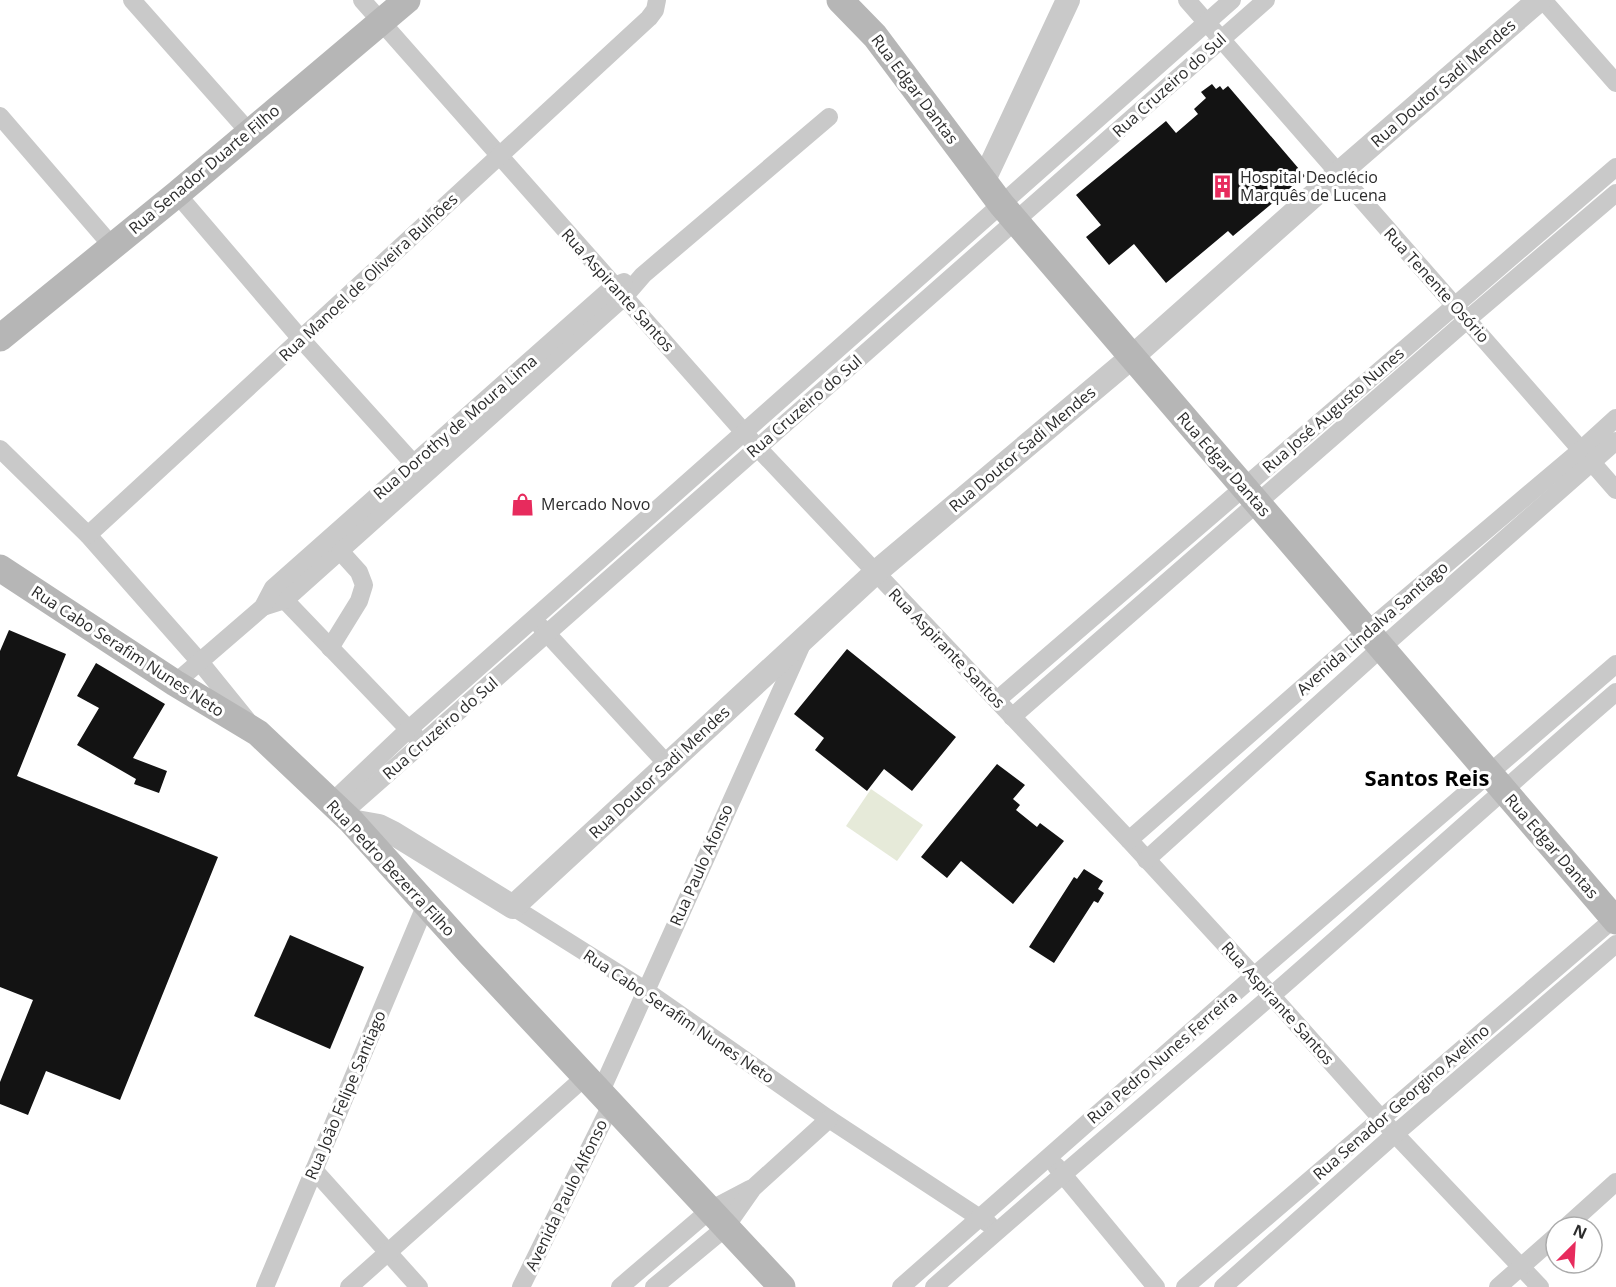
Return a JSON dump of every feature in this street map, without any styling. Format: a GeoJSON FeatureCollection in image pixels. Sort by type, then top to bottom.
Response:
{"type":"FeatureCollection","features":[{"type":"Feature","properties":{"kind":"main road","name":"Rua Senador Duarte Filho"},"geometry":{"type":"LineString","coordinates":[[0,338],[177,194],[407,0]]}},
{"type":"Feature","properties":{"kind":"main road","name":"Rua Edgar Dantas"},"geometry":{"type":"LineString","coordinates":[[840,0],[858,11],[979,176],[1009,213],[1496,781],[1615,926]]}},
{"type":"Feature","properties":{"kind":"main road","name":"Rua Cabo Serafim Nunes Neto"},"geometry":{"type":"LineString","coordinates":[[0,568],[175,683],[258,733]]}},
{"type":"Feature","properties":{"kind":"main road","name":"Rua Pedro Bezerra Filho"},"geometry":{"type":"LineString","coordinates":[[258,733],[342,813],[782,1287]]}},
{"type":"Feature","properties":{"kind":"street"},"geometry":{"type":"LineString","coordinates":[[132,0],[249,132]]}},
{"type":"Feature","properties":{"kind":"street","name":"Rua Aspirante Santos"},"geometry":{"type":"LineString","coordinates":[[362,0],[757,447],[1128,840],[1254,976],[1395,1134],[1540,1287]]}},
{"type":"Feature","properties":{"kind":"street","name":"Rua Manoel de Oliveira Bulhões"},"geometry":{"type":"LineString","coordinates":[[88,535],[649,18],[655,10],[657,0]]}},
{"type":"Feature","properties":{"kind":"street"},"geometry":{"type":"LineString","coordinates":[[979,176],[1052,0]]}},
{"type":"Feature","properties":{"kind":"street"},"geometry":{"type":"LineString","coordinates":[[979,176],[1068,0]]}},
{"type":"Feature","properties":{"kind":"street","name":"Rua Tenente Osório"},"geometry":{"type":"LineString","coordinates":[[1187,0],[1616,489]]}},
{"type":"Feature","properties":{"kind":"street","name":"Rua Cruzeiro do Sul"},"geometry":{"type":"LineString","coordinates":[[342,813],[918,307],[1009,213],[1206,22],[1232,0]]}},
{"type":"Feature","properties":{"kind":"street","name":"Rua Cruzeiro do Sul"},"geometry":{"type":"LineString","coordinates":[[342,813],[408,729],[904,291],[1009,213],[1266,0]]}},
{"type":"Feature","properties":{"kind":"street"},"geometry":{"type":"LineString","coordinates":[[1541,0],[1616,83]]}},
{"type":"Feature","properties":{"kind":"street","name":"Rua Doutor Sadi Mendes"},"geometry":{"type":"LineString","coordinates":[[513,907],[875,573],[1132,357],[1338,174],[1541,0]]}},
{"type":"Feature","properties":{"kind":"street"},"geometry":{"type":"LineString","coordinates":[[0,116],[112,246]]}},
{"type":"Feature","properties":{"kind":"street","name":"Rua Dorothy de Moura Lima"},"geometry":{"type":"LineString","coordinates":[[175,683],[279,594],[619,291],[643,275],[829,117]]}},
{"type":"Feature","properties":{"kind":"street","name":"Rua José Augusto Nunes"},"geometry":{"type":"LineString","coordinates":[[1012,717],[1455,304],[1616,167]]}},
{"type":"Feature","properties":{"kind":"street","name":"Rua José Augusto Nunes"},"geometry":{"type":"LineString","coordinates":[[997,700],[1468,320],[1616,193]]}},
{"type":"Feature","properties":{"kind":"street"},"geometry":{"type":"LineString","coordinates":[[177,194],[301,339],[419,469]]}},
{"type":"Feature","properties":{"kind":"street"},"geometry":{"type":"LineString","coordinates":[[904,291],[918,307]]}},
{"type":"Feature","properties":{"kind":"street"},"geometry":{"type":"LineString","coordinates":[[796,387],[809,402]]}},
{"type":"Feature","properties":{"kind":"street","name":"Avenida Lindalva Santiago"},"geometry":{"type":"LineString","coordinates":[[1128,840],[1374,640],[1587,456],[1616,418]]}},
{"type":"Feature","properties":{"kind":"street","name":"Avenida Lindalva Santiago"},"geometry":{"type":"LineString","coordinates":[[1587,456],[1616,441]]}},
{"type":"Feature","properties":{"kind":"street","name":"Rua Pedro Bezerra Filho"},"geometry":{"type":"LineString","coordinates":[[0,449],[88,535],[200,662],[258,733]]}},
{"type":"Feature","properties":{"kind":"street","name":"Rua Dorothy de Moura Lima"},"geometry":{"type":"LineString","coordinates":[[279,594],[340,551],[419,469]]}},
{"type":"Feature","properties":{"kind":"street"},"geometry":{"type":"LineString","coordinates":[[330,648],[359,601],[364,585],[359,572],[340,551]]}},
{"type":"Feature","properties":{"kind":"street"},"geometry":{"type":"LineString","coordinates":[[279,594],[422,743]]}},
{"type":"Feature","properties":{"kind":"street"},"geometry":{"type":"LineString","coordinates":[[534,618],[667,764]]}},
{"type":"Feature","properties":{"kind":"street","name":"Rua Paulo Afonso"},"geometry":{"type":"LineString","coordinates":[[349,1287],[388,1253],[600,1090],[803,640]]}},
{"type":"Feature","properties":{"kind":"street","name":"Avenida Lindalva Santiago"},"geometry":{"type":"LineString","coordinates":[[1146,860],[1374,640]]}},
{"type":"Feature","properties":{"kind":"street","name":"Rua Pedro Nunes Ferreira"},"geometry":{"type":"LineString","coordinates":[[934,1287],[997,1230],[1271,995],[1616,664]]}},
{"type":"Feature","properties":{"kind":"street","name":"Rua Pedro Nunes Ferreira"},"geometry":{"type":"LineString","coordinates":[[901,1287],[1254,976],[1496,781],[1616,692]]}},
{"type":"Feature","properties":{"kind":"street","name":"Rua Cabo Serafim Nunes Neto"},"geometry":{"type":"LineString","coordinates":[[342,813],[393,833],[645,990],[829,1119],[997,1230]]}},
{"type":"Feature","properties":{"kind":"street","name":"Rua João Felipe Santiago"},"geometry":{"type":"LineString","coordinates":[[265,1287],[426,904]]}},
{"type":"Feature","properties":{"kind":"street","name":"Rua Senador Georgino Avelino"},"geometry":{"type":"LineString","coordinates":[[1185,1287],[1382,1119],[1615,926]]}},
{"type":"Feature","properties":{"kind":"street","name":"Rua Senador Georgino Avelino"},"geometry":{"type":"LineString","coordinates":[[1223,1287],[1395,1134],[1615,926]]}},
{"type":"Feature","properties":{"kind":"street","name":"Avenida Paulo Alfonso"},"geometry":{"type":"LineString","coordinates":[[521,1287],[600,1090]]}},
{"type":"Feature","properties":{"kind":"street"},"geometry":{"type":"LineString","coordinates":[[620,1287],[717,1219],[829,1119]]}},
{"type":"Feature","properties":{"kind":"street"},"geometry":{"type":"LineString","coordinates":[[1048,1157],[1156,1287]]}},
{"type":"Feature","properties":{"kind":"street"},"geometry":{"type":"LineString","coordinates":[[314,1170],[419,1287]]}},
{"type":"Feature","properties":{"kind":"street"},"geometry":{"type":"LineString","coordinates":[[1579,1215],[1616,1182]]}},
{"type":"Feature","properties":{"kind":"street"},"geometry":{"type":"LineString","coordinates":[[654,1287],[717,1219]]}},
{"type":"Feature","properties":{"kind":"street"},"geometry":{"type":"LineString","coordinates":[[1498,1287],[1544,1246]]}},
{"type":"Feature","properties":{"kind":"green space"},"geometry":{"type":"Polygon","coordinates":[[[871,789],[923,825],[897,861],[846,826],[871,789]]]}},
{"type":"Feature","properties":{"kind":"building","name":"Hospital Deoclécio Marquês de Lucena"},"geometry":{"type":"Polygon","coordinates":[[[1212,84],[1216,89],[1220,86],[1223,90],[1228,86],[1305,176],[1233,236],[1228,231],[1166,283],[1134,244],[1109,265],[1086,237],[1101,225],[1076,195],[1166,121],[1176,133],[1198,114],[1194,109],[1206,98],[1201,92],[1212,84]]]}},
{"type":"Feature","properties":{"kind":"building"},"geometry":{"type":"Polygon","coordinates":[[[9,630],[66,654],[17,776],[218,857],[120,1100],[46,1071],[28,1115],[0,1104],[0,1082],[33,1000],[0,987],[0,651],[9,630]]]}},
{"type":"Feature","properties":{"kind":"building"},"geometry":{"type":"Polygon","coordinates":[[[847,649],[956,737],[912,791],[884,769],[867,791],[815,750],[824,738],[794,714],[847,649]]]}},
{"type":"Feature","properties":{"kind":"building"},"geometry":{"type":"Polygon","coordinates":[[[96,663],[165,704],[133,758],[167,771],[159,793],[134,784],[136,779],[77,745],[99,708],[77,696],[96,663]]]}},
{"type":"Feature","properties":{"kind":"building"},"geometry":{"type":"Polygon","coordinates":[[[997,764],[1025,785],[1013,799],[1020,805],[1016,810],[1037,827],[1040,823],[1064,841],[1013,904],[961,861],[947,878],[921,857],[997,764]]]}},
{"type":"Feature","properties":{"kind":"building"},"geometry":{"type":"Polygon","coordinates":[[[1084,869],[1103,881],[1098,889],[1104,893],[1098,903],[1094,901],[1054,963],[1029,947],[1074,877],[1077,879],[1084,869]]]}},
{"type":"Feature","properties":{"kind":"building"},"geometry":{"type":"Polygon","coordinates":[[[290,935],[364,967],[330,1049],[254,1016],[290,935]]]}},
{"type":"Feature","properties":{"kind":"place","name":"Hospital Deoclécio Marquês de Lucena"},"geometry":{"type":"Point","coordinates":[1222,186]}},
{"type":"Feature","properties":{"kind":"place","name":"Mercado Novo"},"geometry":{"type":"Point","coordinates":[523,504]}},
{"type":"Feature","properties":{"kind":"district","name":"Santos Reis"},"geometry":{"type":"Point","coordinates":[1427,777]}}]}
